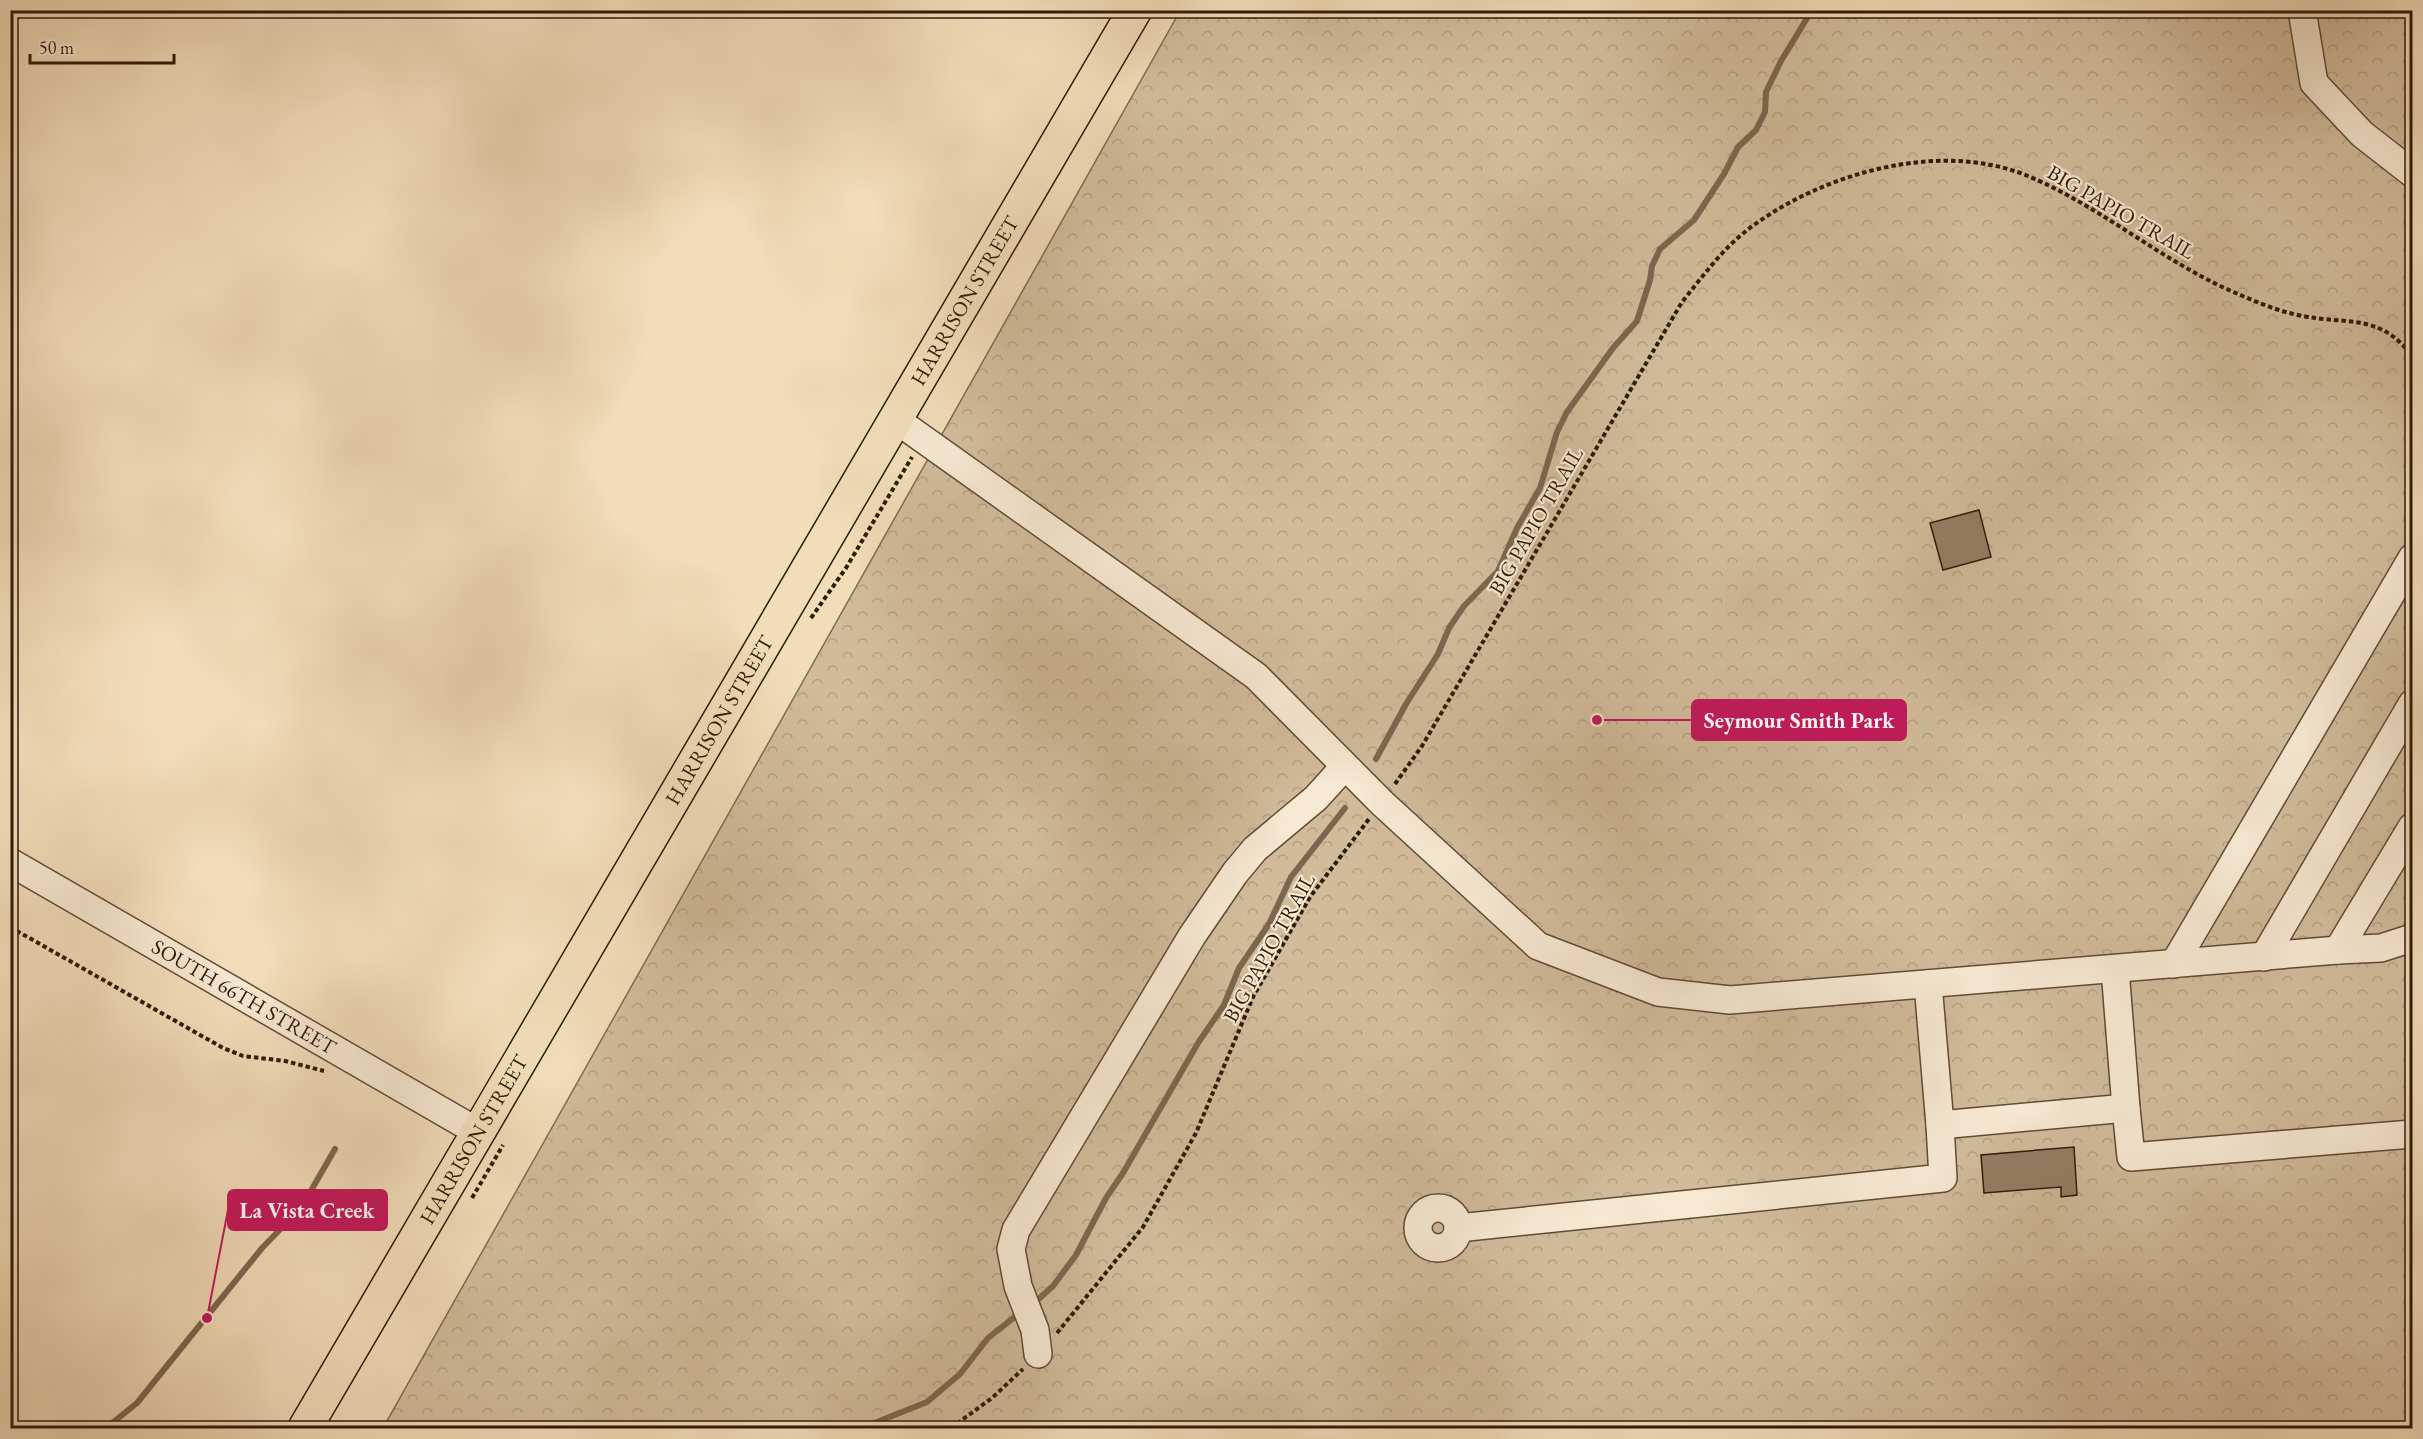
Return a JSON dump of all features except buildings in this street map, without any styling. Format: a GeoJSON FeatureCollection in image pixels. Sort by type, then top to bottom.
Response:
{"type":"FeatureCollection","features":[{"type":"Feature","properties":{"kind":"main road","name":"HARRISON STREET"},"geometry":{"type":"LineString","coordinates":[[305,1428],[1135,10]]}},
{"type":"Feature","properties":{"kind":"street"},"geometry":{"type":"LineString","coordinates":[[2302,10],[2314,83],[2362,134],[2412,173]]}},
{"type":"Feature","properties":{"kind":"street"},"geometry":{"type":"LineString","coordinates":[[896,419],[1256,676],[1382,803],[1538,946],[1658,992],[1730,1000],[2381,948],[2412,938]]}},
{"type":"Feature","properties":{"kind":"street"},"geometry":{"type":"LineString","coordinates":[[2174,964],[2412,558]]}},
{"type":"Feature","properties":{"kind":"street"},"geometry":{"type":"LineString","coordinates":[[2264,957],[2412,704]]}},
{"type":"Feature","properties":{"kind":"street"},"geometry":{"type":"LineString","coordinates":[[1038,1354],[1035,1330],[1028,1313],[1011,1249],[1016,1230],[1192,936],[1235,873],[1255,849],[1316,798],[1345,766]]}},
{"type":"Feature","properties":{"kind":"street"},"geometry":{"type":"LineString","coordinates":[[2338,950],[2412,828]]}},
{"type":"Feature","properties":{"kind":"street","name":"SOUTH 66TH STREET"},"geometry":{"type":"LineString","coordinates":[[10,862],[478,1132]]}},
{"type":"Feature","properties":{"kind":"street"},"geometry":{"type":"LineString","coordinates":[[2115,969],[2131,1157],[2412,1134]]}},
{"type":"Feature","properties":{"kind":"street"},"geometry":{"type":"LineString","coordinates":[[1458,1228],[1943,1178],[1928,984]]}},
{"type":"Feature","properties":{"kind":"street"},"geometry":{"type":"LineString","coordinates":[[1940,1125],[2126,1108]]}},
{"type":"Feature","properties":{"kind":"path","name":"BIG PAPIO TRAIL"},"geometry":{"type":"LineString","coordinates":[[951,1428],[992,1398],[1038,1354],[1077,1311],[1143,1227],[1196,1133],[1253,997],[1310,897],[1382,803],[1422,746],[1682,302],[1712,265],[1746,232],[1786,205],[1822,187],[1863,173],[1906,164],[1946,161],[1988,165],[2027,176],[2061,192],[2174,262],[2221,286],[2265,305],[2303,316],[2373,324],[2402,343],[2412,356]]}},
{"type":"Feature","properties":{"kind":"path"},"geometry":{"type":"LineString","coordinates":[[10,927],[223,1048],[243,1056],[285,1061],[330,1072]]}},
{"type":"Feature","properties":{"kind":"green space"},"geometry":{"type":"Polygon","coordinates":[[[1180,11],[2412,11],[2412,1428],[383,1428],[1180,11]]]}},
{"type":"Feature","properties":{"kind":"waterway"},"geometry":{"type":"LineString","coordinates":[[1376,759],[1406,704],[1438,654],[1449,628],[1464,606],[1498,571],[1517,528],[1540,488],[1557,432],[1567,412],[1613,348],[1637,321],[1652,266],[1660,249],[1694,220],[1724,174],[1738,147],[1756,130],[1765,112],[1766,92],[1781,61],[1812,10]]}},
{"type":"Feature","properties":{"kind":"waterway"},"geometry":{"type":"LineString","coordinates":[[1032,1305],[1053,1286],[1076,1255],[1106,1198],[1123,1173],[1198,1043],[1224,1005],[1239,968],[1269,924],[1291,877],[1345,808]]}},
{"type":"Feature","properties":{"kind":"waterway"},"geometry":{"type":"LineString","coordinates":[[106,1428],[137,1403],[262,1248],[301,1208],[335,1149]]}},
{"type":"Feature","properties":{"kind":"waterway"},"geometry":{"type":"LineString","coordinates":[[862,1428],[927,1402],[960,1374],[988,1338],[1021,1312]]}},
{"type":"Feature","properties":{"kind":"place","name":"Seymour Smith Park"},"geometry":{"type":"Point","coordinates":[1597,720]}},
{"type":"Feature","properties":{"kind":"place","name":"La Vista Creek"},"geometry":{"type":"Point","coordinates":[207,1318]}}]}
